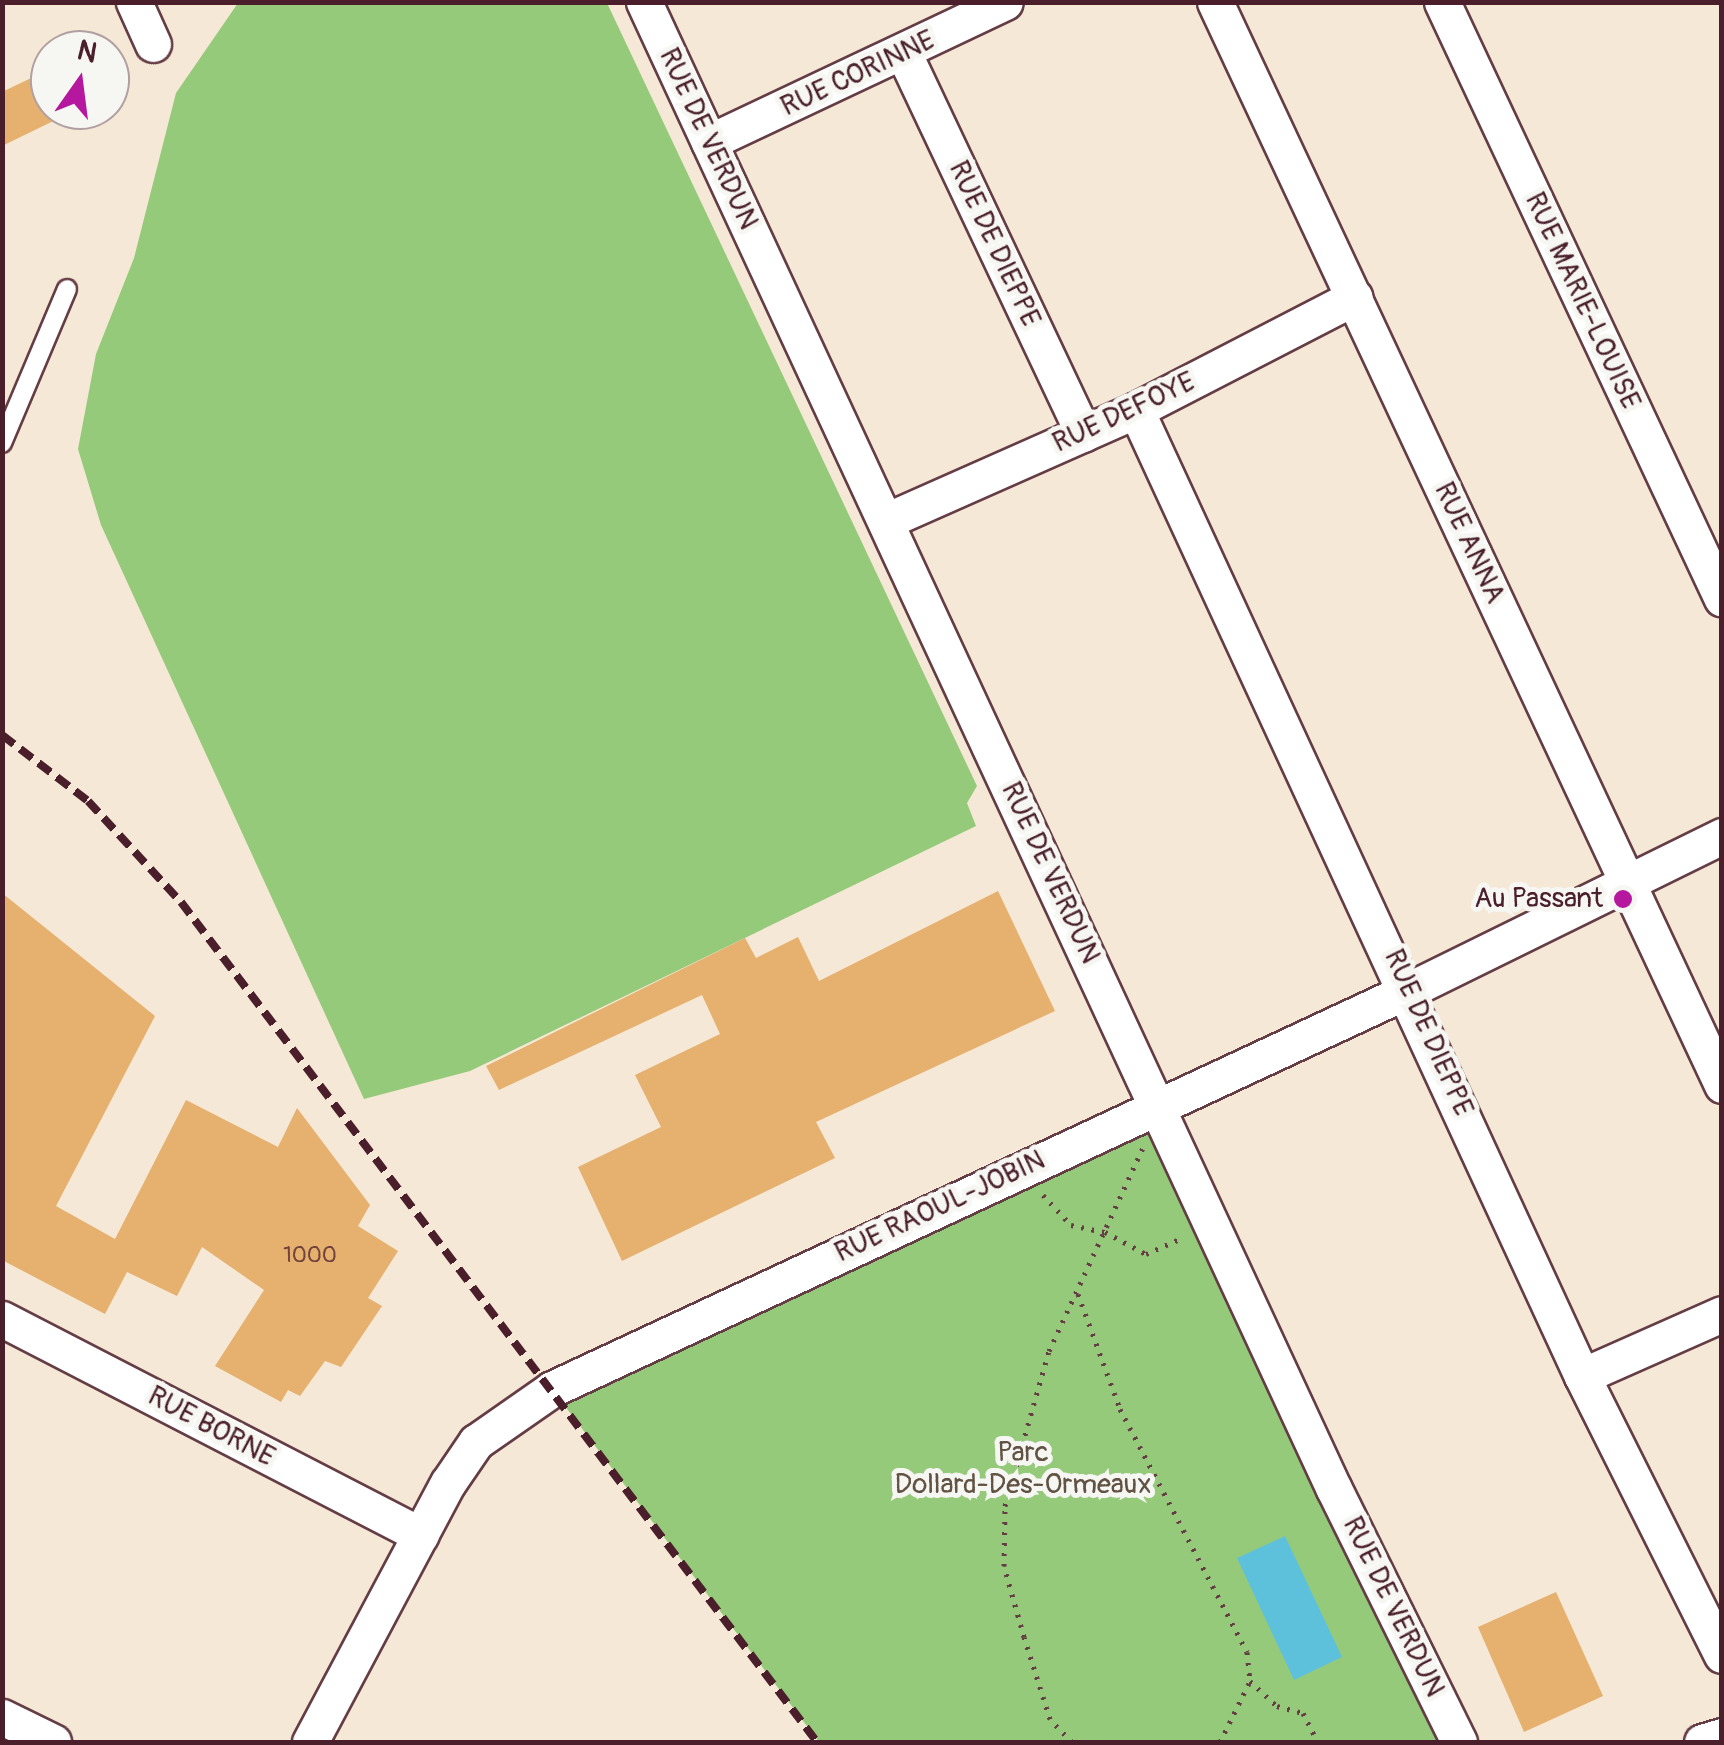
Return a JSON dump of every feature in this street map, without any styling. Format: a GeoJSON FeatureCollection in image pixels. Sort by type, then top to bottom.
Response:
{"type":"FeatureCollection","features":[{"type":"Feature","properties":{"kind":"street"},"geometry":{"type":"LineString","coordinates":[[134,2],[153,44]]}},
{"type":"Feature","properties":{"kind":"street","name":"RUE DE VERDUN"},"geometry":{"type":"LineString","coordinates":[[644,2],[1210,1212],[1334,1490],[1459,1742]]}},
{"type":"Feature","properties":{"kind":"street","name":"RUE CORINNE"},"geometry":{"type":"LineString","coordinates":[[709,142],[904,54],[1005,2]]}},
{"type":"Feature","properties":{"kind":"street","name":"RUE ANNA"},"geometry":{"type":"LineString","coordinates":[[1215,2],[1722,1085]]}},
{"type":"Feature","properties":{"kind":"street","name":"RUE MARIE-LOUISE"},"geometry":{"type":"LineString","coordinates":[[1442,2],[1722,599]]}},
{"type":"Feature","properties":{"kind":"street","name":"RUE DE DIEPPE"},"geometry":{"type":"LineString","coordinates":[[904,54],[1084,434]]}},
{"type":"Feature","properties":{"kind":"street","name":"RUE DEFOYE"},"geometry":{"type":"LineString","coordinates":[[888,520],[1136,410],[1355,298]]}},
{"type":"Feature","properties":{"kind":"street","name":"RUE DE DIEPPE"},"geometry":{"type":"LineString","coordinates":[[1136,410],[1409,990],[1582,1376],[1722,1655]]}},
{"type":"Feature","properties":{"kind":"street","name":"RUE RAOUL-JOBIN"},"geometry":{"type":"LineString","coordinates":[[310,1742],[420,1535],[476,1442],[552,1389],[1409,990],[1722,836]]}},
{"type":"Feature","properties":{"kind":"street"},"geometry":{"type":"LineString","coordinates":[[1582,1376],[1722,1314]]}},
{"type":"Feature","properties":{"kind":"street","name":"RUE BORNE"},"geometry":{"type":"LineString","coordinates":[[2,1318],[420,1535]]}},
{"type":"Feature","properties":{"kind":"street"},"geometry":{"type":"LineString","coordinates":[[2,1717],[53,1742]]}},
{"type":"Feature","properties":{"kind":"street"},"geometry":{"type":"LineString","coordinates":[[1702,1742],[1722,1736]]}},
{"type":"Feature","properties":{"kind":"lane"},"geometry":{"type":"LineString","coordinates":[[2,444],[67,289]]}},
{"type":"Feature","properties":{"kind":"path"},"geometry":{"type":"LineString","coordinates":[[1072,1742],[1050,1719],[1024,1637],[1004,1566],[1005,1521],[1025,1427],[1077,1291],[1158,1104]]}},
{"type":"Feature","properties":{"kind":"path"},"geometry":{"type":"LineString","coordinates":[[1028,1166],[1041,1192],[1071,1225],[1104,1232],[1146,1254],[1171,1249],[1210,1212]]}},
{"type":"Feature","properties":{"kind":"path"},"geometry":{"type":"LineString","coordinates":[[1077,1291],[1120,1409],[1247,1652],[1250,1681],[1220,1742]]}},
{"type":"Feature","properties":{"kind":"path"},"geometry":{"type":"LineString","coordinates":[[1250,1681],[1276,1706],[1303,1713],[1318,1742]]}},
{"type":"Feature","properties":{"kind":"green space"},"geometry":{"type":"Polygon","coordinates":[[[238,3],[607,3],[977,786],[967,803],[976,826],[470,1071],[364,1099],[101,525],[78,449],[96,354],[134,258],[176,93],[238,3]]]}},
{"type":"Feature","properties":{"kind":"green space","name":"Parc Dollard-Des-Ormeaux"},"geometry":{"type":"Polygon","coordinates":[[[1158,1104],[1459,1742],[819,1742],[552,1389],[1158,1104]]]}},
{"type":"Feature","properties":{"kind":"water"},"geometry":{"type":"Polygon","coordinates":[[[1285,1536],[1342,1657],[1294,1680],[1237,1558],[1285,1536]]]}},
{"type":"Feature","properties":{"kind":"building"},"geometry":{"type":"Polygon","coordinates":[[[30,79],[30,130],[35,130],[2,146],[2,92],[30,79]]]}},
{"type":"Feature","properties":{"kind":"building"},"geometry":{"type":"Polygon","coordinates":[[[998,891],[1055,1011],[816,1122],[835,1158],[622,1261],[578,1167],[661,1127],[635,1075],[720,1034],[702,995],[499,1090],[486,1066],[745,938],[756,958],[798,937],[819,981],[998,891]]]}},
{"type":"Feature","properties":{"kind":"building"},"geometry":{"type":"Polygon","coordinates":[[[2,893],[155,1016],[56,1206],[115,1239],[186,1100],[278,1147],[297,1108],[370,1205],[358,1226],[398,1251],[368,1298],[382,1306],[341,1367],[325,1361],[300,1396],[288,1390],[281,1402],[215,1366],[264,1290],[202,1247],[177,1296],[127,1272],[105,1314],[2,1260],[2,893]]]}},
{"type":"Feature","properties":{"kind":"building"},"geometry":{"type":"Polygon","coordinates":[[[1556,1592],[1603,1696],[1524,1732],[1478,1627],[1556,1592]]]}},
{"type":"Feature","properties":{"kind":"railway"},"geometry":{"type":"LineString","coordinates":[[2,735],[88,801],[181,902],[817,1742]]}},
{"type":"Feature","properties":{"kind":"place","name":"Au Passant"},"geometry":{"type":"Point","coordinates":[1623,899]}}]}
